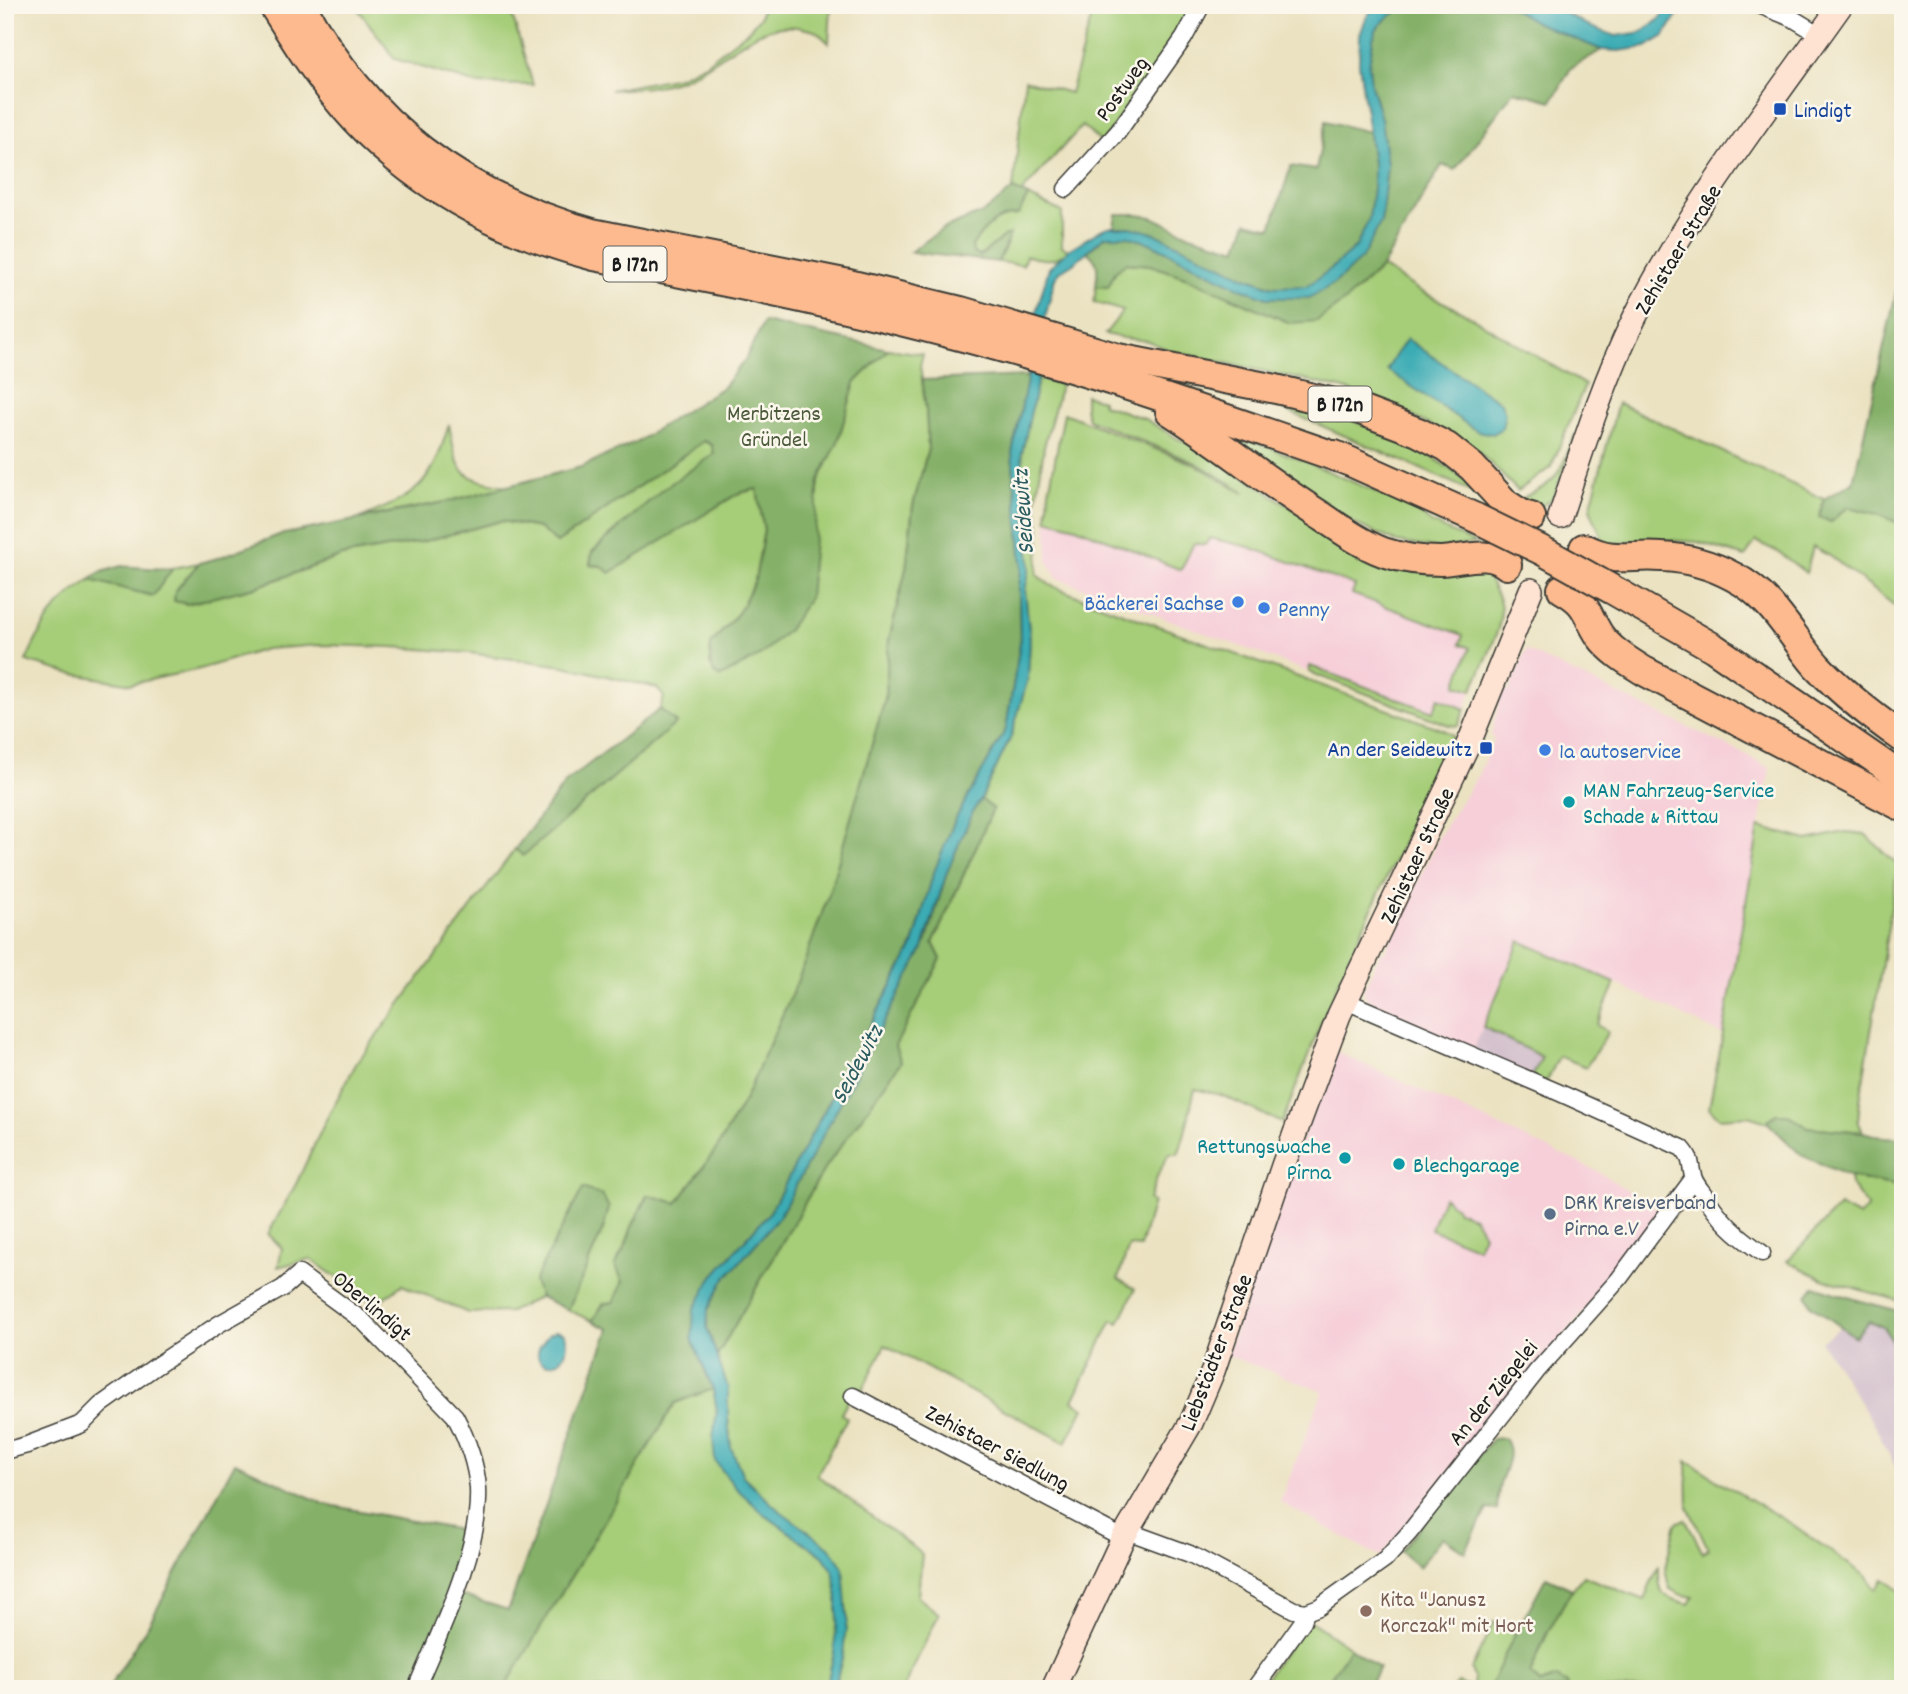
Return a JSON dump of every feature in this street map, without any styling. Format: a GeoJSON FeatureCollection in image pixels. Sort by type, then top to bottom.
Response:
{"type":"FeatureCollection","features":[{"type":"Feature","properties":{"kind":"highway","name":"B 172n"},"geometry":{"type":"LineString","coordinates":[[282,8],[308,60],[356,103],[392,154],[449,196],[487,217],[534,237],[594,256],[844,306],[957,323],[1115,369],[1351,462],[1476,518],[1613,590],[1714,648],[1903,778]]}},
{"type":"Feature","properties":{"kind":"highway","name":"B 172n"},"geometry":{"type":"LineString","coordinates":[[1115,369],[1276,388],[1382,417],[1447,447],[1472,467],[1506,504],[1531,517]]}},
{"type":"Feature","properties":{"kind":"highway"},"geometry":{"type":"LineString","coordinates":[[1115,369],[1163,407],[1303,505],[1379,550],[1441,561],[1484,556],[1500,559],[1507,565]]}},
{"type":"Feature","properties":{"kind":"highway"},"geometry":{"type":"LineString","coordinates":[[1584,548],[1608,557],[1662,556],[1689,560],[1716,568],[1736,578],[1755,590],[1771,605],[1815,663],[1838,688],[1903,738]]}},
{"type":"Feature","properties":{"kind":"highway"},"geometry":{"type":"LineString","coordinates":[[1562,589],[1584,605],[1601,637],[1618,654],[1635,665],[1903,807]]}},
{"type":"Feature","properties":{"kind":"main road","name":"Zehistaer Straße"},"geometry":{"type":"LineString","coordinates":[[1560,517],[1603,389],[1633,320],[1671,250],[1728,164],[1841,5]]}},
{"type":"Feature","properties":{"kind":"main road"},"geometry":{"type":"LineString","coordinates":[[1531,517],[1560,517],[1576,529],[1581,538],[1584,560],[1580,572],[1572,582],[1552,593],[1531,590],[1516,581],[1507,565],[1508,542],[1513,531],[1531,517]]}},
{"type":"Feature","properties":{"kind":"main road","name":"Zehistaer Straße"},"geometry":{"type":"LineString","coordinates":[[1346,1001],[1471,738],[1531,590]]}},
{"type":"Feature","properties":{"kind":"main road","name":"Liebstädter Straße"},"geometry":{"type":"LineString","coordinates":[[1053,1689],[1125,1535],[1191,1423],[1206,1390],[1307,1098],[1346,1001]]}},
{"type":"Feature","properties":{"kind":"street","name":"Postweg"},"geometry":{"type":"LineString","coordinates":[[1066,189],[1118,132],[1184,38],[1202,5]]}},
{"type":"Feature","properties":{"kind":"street"},"geometry":{"type":"LineString","coordinates":[[1759,5],[1792,18],[1820,35]]}},
{"type":"Feature","properties":{"kind":"street"},"geometry":{"type":"LineString","coordinates":[[1346,1001],[1682,1148],[1692,1165],[1693,1179],[1717,1214],[1734,1233],[1762,1253]]}},
{"type":"Feature","properties":{"kind":"street","name":"An der Ziegelei"},"geometry":{"type":"LineString","coordinates":[[1254,1689],[1303,1621],[1306,1612],[1319,1607],[1385,1560],[1401,1542],[1537,1371],[1619,1279],[1693,1179]]}},
{"type":"Feature","properties":{"kind":"street","name":"Oberlindigt"},"geometry":{"type":"LineString","coordinates":[[5,1451],[82,1424],[102,1405],[156,1366],[219,1324],[283,1288],[299,1275],[363,1321],[455,1416],[465,1434],[478,1485],[478,1506],[469,1557],[416,1689]]}},
{"type":"Feature","properties":{"kind":"street","name":"Zehistaer Siedlung"},"geometry":{"type":"LineString","coordinates":[[853,1396],[1125,1535]]}},
{"type":"Feature","properties":{"kind":"street"},"geometry":{"type":"LineString","coordinates":[[1125,1535],[1190,1554],[1294,1610],[1306,1612]]}},
{"type":"Feature","properties":{"kind":"shaded area"},"geometry":{"type":"Polygon","coordinates":[[[1047,519],[1076,527],[1181,570],[1194,543],[1209,538],[1249,547],[1355,586],[1353,594],[1463,635],[1470,648],[1456,684],[1472,690],[1465,709],[1439,699],[1434,712],[1311,667],[1309,672],[1057,578],[1048,562],[1047,519]]]}},
{"type":"Feature","properties":{"kind":"shaded area"},"geometry":{"type":"Polygon","coordinates":[[[1526,650],[1770,768],[1723,1035],[1520,941],[1473,1051],[1385,1013],[1386,1009],[1364,995],[1364,988],[1381,952],[1385,952],[1440,835],[1478,775],[1494,739],[1491,735],[1502,691],[1509,691],[1526,650]]]}},
{"type":"Feature","properties":{"kind":"shaded area"},"geometry":{"type":"Polygon","coordinates":[[[1483,1027],[1542,1058],[1532,1077],[1473,1051],[1483,1027]]]}},
{"type":"Feature","properties":{"kind":"shaded area"},"geometry":{"type":"Polygon","coordinates":[[[1333,1050],[1597,1171],[1661,1211],[1615,1274],[1380,1557],[1280,1502],[1323,1391],[1226,1355],[1333,1050]]]}},
{"type":"Feature","properties":{"kind":"shaded area"},"geometry":{"type":"Polygon","coordinates":[[[1869,1321],[1883,1327],[1901,1354],[1903,1353],[1903,1461],[1895,1466],[1876,1428],[1821,1341],[1841,1327],[1855,1337],[1869,1321]]]}},
{"type":"Feature","properties":{"kind":"green space"},"geometry":{"type":"Polygon","coordinates":[[[355,5],[509,5],[533,85],[477,84],[395,59],[355,5]]]}},
{"type":"Feature","properties":{"kind":"green space"},"geometry":{"type":"Polygon","coordinates":[[[763,5],[831,5],[829,43],[817,32],[809,29],[772,29],[756,35],[680,80],[636,89],[610,90],[679,77],[705,64],[749,30],[760,17],[763,5]]]}},
{"type":"Feature","properties":{"kind":"green space"},"geometry":{"type":"Polygon","coordinates":[[[1095,5],[1195,5],[1102,143],[1082,126],[1021,193],[1013,189],[1025,80],[1070,93],[1095,5]]]}},
{"type":"Feature","properties":{"kind":"green space"},"geometry":{"type":"Polygon","coordinates":[[[1409,5],[1507,5],[1537,23],[1602,50],[1571,68],[1552,101],[1514,91],[1455,170],[1442,165],[1382,267],[1346,300],[1317,321],[1290,323],[1185,277],[1150,265],[1126,263],[1115,272],[1108,287],[1096,287],[1096,264],[1087,252],[1106,236],[1127,236],[1150,243],[1238,287],[1267,298],[1309,298],[1381,222],[1387,165],[1381,119],[1371,85],[1369,65],[1377,28],[1388,17],[1409,5]]]}},
{"type":"Feature","properties":{"kind":"green space"},"geometry":{"type":"Polygon","coordinates":[[[1326,121],[1369,132],[1373,189],[1369,219],[1356,247],[1307,287],[1273,287],[1114,227],[1116,214],[1138,214],[1152,217],[1190,235],[1237,249],[1247,222],[1271,228],[1291,166],[1316,170],[1326,121]]]}},
{"type":"Feature","properties":{"kind":"green space"},"geometry":{"type":"Polygon","coordinates":[[[1013,189],[1028,196],[1018,215],[991,224],[972,246],[973,253],[980,256],[1010,234],[998,262],[910,252],[943,229],[985,212],[1013,189]]]}},
{"type":"Feature","properties":{"kind":"green space"},"geometry":{"type":"Polygon","coordinates":[[[1028,196],[1062,212],[1062,246],[1068,250],[1053,259],[1026,256],[1023,265],[998,262],[1007,244],[1004,236],[980,256],[973,253],[972,246],[981,234],[997,221],[1018,215],[1028,196]]]}},
{"type":"Feature","properties":{"kind":"green space"},"geometry":{"type":"Polygon","coordinates":[[[1126,263],[1150,265],[1185,277],[1346,300],[1382,267],[1585,385],[1551,467],[1518,491],[1473,446],[1389,405],[1341,388],[1171,351],[1148,341],[1105,334],[1123,311],[1094,302],[1096,287],[1108,287],[1115,272],[1126,263]]]}},
{"type":"Feature","properties":{"kind":"green space"},"geometry":{"type":"Polygon","coordinates":[[[1903,271],[1903,525],[1878,514],[1848,507],[1831,522],[1819,517],[1824,499],[1853,482],[1903,271]]]}},
{"type":"Feature","properties":{"kind":"green space","name":"Merbitzens Gründel"},"geometry":{"type":"Polygon","coordinates":[[[764,322],[888,349],[855,383],[837,444],[819,480],[809,598],[788,630],[761,655],[721,677],[714,673],[710,662],[711,644],[739,612],[755,580],[764,530],[757,489],[739,493],[610,573],[601,566],[590,565],[592,552],[663,489],[714,454],[712,445],[704,441],[557,543],[539,528],[501,521],[421,542],[342,556],[259,586],[187,604],[174,601],[175,591],[199,563],[279,535],[450,501],[581,467],[638,441],[723,387],[745,360],[764,322]]]}},
{"type":"Feature","properties":{"kind":"green space"},"geometry":{"type":"Polygon","coordinates":[[[888,349],[923,354],[920,366],[928,449],[913,506],[906,569],[889,640],[885,699],[830,891],[798,980],[745,1099],[717,1148],[677,1203],[647,1195],[615,1264],[623,1281],[614,1302],[603,1304],[592,1321],[568,1310],[603,1229],[534,1281],[540,1297],[510,1312],[468,1313],[402,1285],[375,1304],[310,1259],[278,1267],[282,1248],[268,1234],[356,1064],[515,849],[523,855],[676,723],[660,709],[664,697],[657,688],[564,666],[470,653],[392,647],[320,645],[266,649],[200,669],[131,684],[68,673],[26,661],[44,625],[68,597],[90,580],[153,595],[173,568],[199,563],[175,592],[187,604],[259,586],[342,556],[421,542],[501,521],[539,528],[557,543],[704,441],[712,445],[714,454],[663,489],[592,552],[590,565],[601,566],[739,493],[757,489],[764,530],[755,580],[739,612],[711,644],[710,662],[815,520],[819,480],[837,444],[855,383],[888,349]]]}},
{"type":"Feature","properties":{"kind":"green space"},"geometry":{"type":"Polygon","coordinates":[[[1028,376],[1012,453],[1022,564],[1019,586],[1020,644],[1006,729],[955,820],[933,875],[913,945],[770,1212],[713,1276],[692,1339],[713,1389],[675,1403],[504,1689],[420,1689],[458,1594],[508,1610],[609,1329],[592,1321],[604,1304],[614,1302],[623,1282],[615,1265],[632,1227],[648,1195],[677,1203],[717,1148],[745,1099],[798,980],[830,891],[885,699],[889,640],[906,569],[913,506],[928,449],[922,380],[1028,376]]]}},
{"type":"Feature","properties":{"kind":"green space"},"geometry":{"type":"Polygon","coordinates":[[[1038,379],[1061,384],[1044,447],[1036,502],[1040,534],[1037,575],[1050,585],[1087,600],[1444,730],[1453,736],[1323,1018],[1282,1123],[1221,1095],[1195,1089],[1178,1154],[1169,1154],[1159,1172],[1149,1200],[1153,1202],[1140,1247],[1129,1246],[1118,1279],[1135,1289],[1119,1323],[1112,1320],[1073,1401],[1084,1408],[1066,1443],[885,1345],[860,1395],[853,1392],[841,1414],[847,1418],[817,1475],[922,1554],[918,1597],[939,1614],[903,1689],[834,1689],[843,1655],[843,1567],[743,1476],[731,1448],[728,1388],[717,1356],[823,1171],[901,1062],[894,1046],[941,959],[933,943],[993,809],[981,799],[1011,737],[1028,678],[1030,639],[1025,591],[1030,566],[1022,453],[1038,379]]]}},
{"type":"Feature","properties":{"kind":"green space"},"geometry":{"type":"Polygon","coordinates":[[[1246,393],[1323,409],[1412,443],[1474,487],[1478,494],[1246,393]]]}},
{"type":"Feature","properties":{"kind":"green space"},"geometry":{"type":"Polygon","coordinates":[[[1085,395],[1145,419],[1185,441],[1351,546],[1482,563],[1500,603],[1501,612],[1492,647],[1472,690],[1456,685],[1470,648],[1460,644],[1463,635],[1352,594],[1355,586],[1249,547],[1210,538],[1205,545],[1194,543],[1181,570],[1076,527],[1047,519],[1049,491],[1064,413],[1196,465],[1245,492],[1196,463],[1088,419],[1085,395]]]}},
{"type":"Feature","properties":{"kind":"green space"},"geometry":{"type":"Polygon","coordinates":[[[1618,403],[1824,499],[1820,517],[1831,522],[1848,507],[1878,514],[1903,525],[1903,612],[1830,556],[1813,547],[1806,573],[1780,553],[1756,541],[1745,557],[1698,542],[1646,539],[1605,545],[1590,509],[1618,403]]]}},
{"type":"Feature","properties":{"kind":"green space"},"geometry":{"type":"Polygon","coordinates":[[[449,424],[455,453],[463,471],[479,480],[509,486],[450,501],[360,518],[396,502],[420,485],[436,461],[449,424]]]}},
{"type":"Feature","properties":{"kind":"green space"},"geometry":{"type":"Polygon","coordinates":[[[1214,426],[1307,462],[1413,508],[1431,523],[1475,543],[1442,549],[1397,542],[1353,523],[1214,426]]]}},
{"type":"Feature","properties":{"kind":"green space"},"geometry":{"type":"Polygon","coordinates":[[[1575,435],[1551,500],[1537,508],[1516,503],[1552,480],[1560,469],[1575,435]]]}},
{"type":"Feature","properties":{"kind":"green space"},"geometry":{"type":"Polygon","coordinates":[[[121,566],[173,568],[153,596],[90,580],[99,573],[121,566]]]}},
{"type":"Feature","properties":{"kind":"green space"},"geometry":{"type":"Polygon","coordinates":[[[1310,666],[1433,712],[1439,698],[1465,709],[1458,726],[1449,725],[1309,672],[1310,666]]]}},
{"type":"Feature","properties":{"kind":"green space"},"geometry":{"type":"Polygon","coordinates":[[[660,709],[676,723],[523,856],[515,849],[566,782],[660,709]]]}},
{"type":"Feature","properties":{"kind":"green space"},"geometry":{"type":"Polygon","coordinates":[[[981,799],[993,809],[933,943],[941,959],[895,1046],[901,1062],[823,1171],[717,1356],[707,1328],[708,1310],[723,1281],[779,1217],[927,940],[947,872],[973,811],[981,799]]]}},
{"type":"Feature","properties":{"kind":"green space"},"geometry":{"type":"Polygon","coordinates":[[[1759,827],[1807,840],[1845,832],[1865,834],[1898,865],[1860,1100],[1858,1121],[1863,1132],[1807,1127],[1787,1114],[1776,1114],[1767,1122],[1748,1116],[1719,1118],[1709,1108],[1759,827]]]}},
{"type":"Feature","properties":{"kind":"green space"},"geometry":{"type":"Polygon","coordinates":[[[1520,941],[1615,983],[1597,1025],[1608,1032],[1586,1067],[1559,1056],[1546,1083],[1532,1077],[1542,1057],[1483,1027],[1520,941]]]}},
{"type":"Feature","properties":{"kind":"green space"},"geometry":{"type":"Polygon","coordinates":[[[1776,1114],[1787,1114],[1807,1127],[1903,1138],[1903,1187],[1850,1177],[1801,1155],[1767,1122],[1776,1114]]]}},
{"type":"Feature","properties":{"kind":"green space"},"geometry":{"type":"Polygon","coordinates":[[[1850,1177],[1903,1187],[1903,1302],[1823,1279],[1787,1261],[1839,1206],[1859,1217],[1868,1207],[1851,1185],[1850,1177]]]}},
{"type":"Feature","properties":{"kind":"green space"},"geometry":{"type":"Polygon","coordinates":[[[583,1188],[603,1196],[609,1208],[603,1229],[568,1310],[540,1297],[534,1281],[583,1188]]]}},
{"type":"Feature","properties":{"kind":"green space"},"geometry":{"type":"Polygon","coordinates":[[[1443,1197],[1456,1207],[1457,1211],[1474,1217],[1484,1234],[1478,1248],[1431,1229],[1443,1197]]]}},
{"type":"Feature","properties":{"kind":"green space"},"geometry":{"type":"Polygon","coordinates":[[[1814,1286],[1903,1312],[1903,1353],[1901,1354],[1883,1327],[1869,1321],[1855,1337],[1811,1305],[1807,1295],[1814,1286]]]}},
{"type":"Feature","properties":{"kind":"green space"},"geometry":{"type":"Polygon","coordinates":[[[713,1389],[717,1410],[713,1439],[765,1515],[823,1556],[833,1571],[837,1589],[837,1614],[834,1652],[826,1689],[504,1689],[675,1402],[713,1389]]]}},
{"type":"Feature","properties":{"kind":"green space"},"geometry":{"type":"Polygon","coordinates":[[[1504,1438],[1509,1454],[1499,1488],[1497,1510],[1487,1509],[1465,1552],[1442,1537],[1419,1567],[1400,1551],[1492,1439],[1504,1438]]]}},
{"type":"Feature","properties":{"kind":"green space"},"geometry":{"type":"Polygon","coordinates":[[[1687,1460],[1792,1524],[1867,1577],[1875,1590],[1883,1579],[1903,1593],[1903,1689],[1568,1689],[1567,1684],[1540,1684],[1530,1674],[1559,1610],[1583,1576],[1644,1600],[1659,1565],[1663,1593],[1689,1604],[1693,1597],[1679,1594],[1669,1588],[1665,1568],[1676,1523],[1685,1519],[1703,1553],[1708,1548],[1688,1507],[1687,1460]]]}},
{"type":"Feature","properties":{"kind":"green space"},"geometry":{"type":"Polygon","coordinates":[[[235,1462],[324,1504],[470,1532],[465,1557],[411,1689],[108,1689],[150,1622],[235,1462]]]}},
{"type":"Feature","properties":{"kind":"green space"},"geometry":{"type":"Polygon","coordinates":[[[1546,1577],[1572,1589],[1545,1637],[1530,1674],[1540,1684],[1557,1678],[1567,1684],[1568,1689],[1489,1689],[1509,1646],[1546,1577]]]}},
{"type":"Feature","properties":{"kind":"green space"},"geometry":{"type":"Polygon","coordinates":[[[1306,1622],[1312,1622],[1350,1648],[1323,1689],[1258,1689],[1306,1622]]]}},
{"type":"Feature","properties":{"kind":"green space"},"geometry":{"type":"Polygon","coordinates":[[[1494,1622],[1516,1634],[1489,1689],[1453,1689],[1458,1683],[1466,1687],[1473,1686],[1471,1669],[1494,1622]]]}},
{"type":"Feature","properties":{"kind":"green space"},"geometry":{"type":"Polygon","coordinates":[[[1350,1648],[1379,1668],[1367,1689],[1323,1689],[1350,1648]]]}},
{"type":"Feature","properties":{"kind":"water","name":"Seidewitz"},"geometry":{"type":"Polygon","coordinates":[[[1375,5],[1409,5],[1388,17],[1377,28],[1369,65],[1371,85],[1381,119],[1387,165],[1381,222],[1362,258],[1335,283],[1309,298],[1267,298],[1238,287],[1150,243],[1127,236],[1105,236],[1055,278],[1044,322],[1038,379],[1022,453],[1030,566],[1025,591],[1030,640],[1028,678],[1011,737],[973,811],[947,872],[922,951],[779,1217],[723,1281],[708,1310],[707,1328],[728,1388],[731,1448],[743,1476],[775,1507],[829,1547],[843,1567],[847,1618],[843,1655],[834,1689],[826,1689],[834,1652],[837,1614],[837,1589],[833,1571],[823,1556],[765,1515],[735,1487],[715,1461],[713,1439],[717,1410],[713,1389],[692,1339],[694,1310],[713,1276],[770,1212],[913,946],[933,875],[955,820],[1006,729],[1020,644],[1019,586],[1022,564],[1012,453],[1028,376],[1034,319],[1049,268],[1068,250],[1101,230],[1107,227],[1130,227],[1154,233],[1243,276],[1273,287],[1307,286],[1331,269],[1356,247],[1369,219],[1373,162],[1359,63],[1360,35],[1366,18],[1375,5]]]}},
{"type":"Feature","properties":{"kind":"water"},"geometry":{"type":"Polygon","coordinates":[[[1507,5],[1550,5],[1591,27],[1616,36],[1642,32],[1661,18],[1666,5],[1684,5],[1664,36],[1646,47],[1619,51],[1602,50],[1537,23],[1507,5]]]}},
{"type":"Feature","properties":{"kind":"water"},"geometry":{"type":"Polygon","coordinates":[[[1407,339],[1501,403],[1505,414],[1502,428],[1493,434],[1477,431],[1387,370],[1407,339]]]}},
{"type":"Feature","properties":{"kind":"water"},"geometry":{"type":"Polygon","coordinates":[[[557,1331],[565,1334],[567,1346],[564,1355],[553,1364],[546,1364],[538,1356],[539,1348],[549,1334],[557,1331]]]}},
{"type":"Feature","properties":{"kind":"place","name":"Lindigt"},"geometry":{"type":"Point","coordinates":[1780,109]}},
{"type":"Feature","properties":{"kind":"place","name":"Bäckerei Sachse"},"geometry":{"type":"Point","coordinates":[1238,602]}},
{"type":"Feature","properties":{"kind":"place","name":"Penny"},"geometry":{"type":"Point","coordinates":[1264,608]}},
{"type":"Feature","properties":{"kind":"place","name":"An der Seidewitz"},"geometry":{"type":"Point","coordinates":[1486,748]}},
{"type":"Feature","properties":{"kind":"place","name":"1a autoservice"},"geometry":{"type":"Point","coordinates":[1545,750]}},
{"type":"Feature","properties":{"kind":"place","name":"MAN Fahrzeug-Service Schade & Rittau"},"geometry":{"type":"Point","coordinates":[1569,802]}},
{"type":"Feature","properties":{"kind":"place","name":"Rettungswache Pirna"},"geometry":{"type":"Point","coordinates":[1345,1158]}},
{"type":"Feature","properties":{"kind":"place","name":"Blechgarage"},"geometry":{"type":"Point","coordinates":[1399,1164]}},
{"type":"Feature","properties":{"kind":"place","name":"DRK Kreisverband Pirna e.V"},"geometry":{"type":"Point","coordinates":[1550,1214]}},
{"type":"Feature","properties":{"kind":"place","name":"Kita \"Janusz Korczak\" mit Hort"},"geometry":{"type":"Point","coordinates":[1366,1611]}}]}
